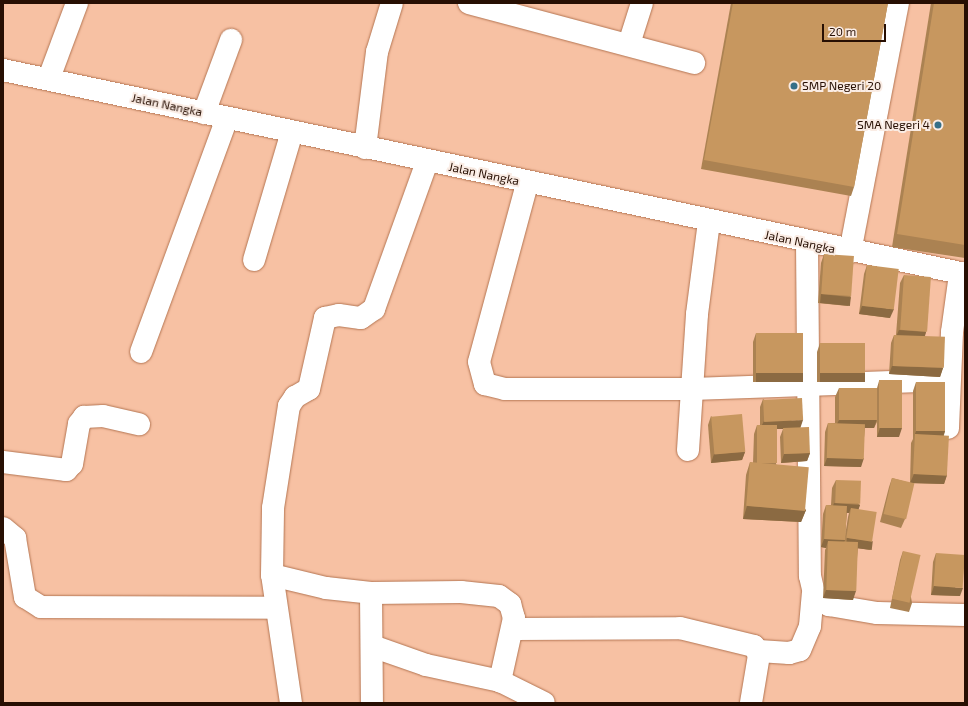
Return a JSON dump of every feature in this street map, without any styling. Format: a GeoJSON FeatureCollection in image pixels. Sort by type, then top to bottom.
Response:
{"type":"FeatureCollection","features":[{"type":"Feature","properties":{"kind":"street"},"geometry":{"type":"LineString","coordinates":[[48,78],[77,3]]}},
{"type":"Feature","properties":{"kind":"street"},"geometry":{"type":"LineString","coordinates":[[365,148],[377,52],[392,3]]}},
{"type":"Feature","properties":{"kind":"street"},"geometry":{"type":"LineString","coordinates":[[469,3],[629,44],[694,63]]}},
{"type":"Feature","properties":{"kind":"street"},"geometry":{"type":"LineString","coordinates":[[629,44],[642,3]]}},
{"type":"Feature","properties":{"kind":"street"},"geometry":{"type":"LineString","coordinates":[[850,252],[898,3]]}},
{"type":"Feature","properties":{"kind":"street"},"geometry":{"type":"LineString","coordinates":[[204,113],[231,40]]}},
{"type":"Feature","properties":{"kind":"street","name":"Jalan Nangka"},"geometry":{"type":"LineString","coordinates":[[3,70],[48,78],[526,184],[962,274]]}},
{"type":"Feature","properties":{"kind":"street"},"geometry":{"type":"LineString","coordinates":[[141,352],[227,118]]}},
{"type":"Feature","properties":{"kind":"street"},"geometry":{"type":"LineString","coordinates":[[254,260],[292,132]]}},
{"type":"Feature","properties":{"kind":"street"},"geometry":{"type":"LineString","coordinates":[[291,703],[272,575],[273,508],[290,406],[295,398],[310,389],[325,318],[339,315],[360,318],[374,309],[427,162]]}},
{"type":"Feature","properties":{"kind":"street"},"geometry":{"type":"LineString","coordinates":[[526,184],[479,362],[485,384],[505,389],[692,389],[808,387],[949,380]]}},
{"type":"Feature","properties":{"kind":"street"},"geometry":{"type":"LineString","coordinates":[[688,450],[692,389],[709,221]]}},
{"type":"Feature","properties":{"kind":"street"},"geometry":{"type":"LineString","coordinates":[[514,629],[680,628],[754,646],[759,651],[789,653],[800,650],[810,626],[813,594],[808,387],[807,243]]}},
{"type":"Feature","properties":{"kind":"street"},"geometry":{"type":"LineString","coordinates":[[948,428],[949,380],[962,274]]}},
{"type":"Feature","properties":{"kind":"street"},"geometry":{"type":"LineString","coordinates":[[3,462],[66,470],[72,464],[78,424],[84,417],[103,416],[139,424]]}},
{"type":"Feature","properties":{"kind":"street"},"geometry":{"type":"LineString","coordinates":[[3,528],[15,538],[25,597],[41,607],[276,608]]}},
{"type":"Feature","properties":{"kind":"street"},"geometry":{"type":"LineString","coordinates":[[272,575],[326,588],[371,593],[494,594],[510,604],[514,629],[500,681]]}},
{"type":"Feature","properties":{"kind":"street"},"geometry":{"type":"LineString","coordinates":[[371,593],[372,703]]}},
{"type":"Feature","properties":{"kind":"street"},"geometry":{"type":"LineString","coordinates":[[813,594],[819,602],[829,605],[877,613],[965,615]]}},
{"type":"Feature","properties":{"kind":"street"},"geometry":{"type":"LineString","coordinates":[[372,646],[426,665],[500,681],[544,703]]}},
{"type":"Feature","properties":{"kind":"street"},"geometry":{"type":"LineString","coordinates":[[751,703],[759,651]]}},
{"type":"Feature","properties":{"kind":"building","name":"SMP Negeri 20"},"geometry":{"type":"Polygon","coordinates":[[[733,3],[888,3],[854,187],[704,160],[733,3]]]}},
{"type":"Feature","properties":{"kind":"building","name":"SMA Negeri 4"},"geometry":{"type":"Polygon","coordinates":[[[934,3],[965,3],[965,245],[897,234],[934,3]]]}},
{"type":"Feature","properties":{"kind":"building"},"geometry":{"type":"Polygon","coordinates":[[[824,254],[854,256],[851,296],[821,294],[824,254]]]}},
{"type":"Feature","properties":{"kind":"building"},"geometry":{"type":"Polygon","coordinates":[[[867,265],[899,269],[894,310],[862,306],[867,265]]]}},
{"type":"Feature","properties":{"kind":"building"},"geometry":{"type":"Polygon","coordinates":[[[904,275],[931,277],[927,332],[900,330],[904,275]]]}},
{"type":"Feature","properties":{"kind":"building"},"geometry":{"type":"Polygon","coordinates":[[[756,333],[803,333],[803,373],[756,373],[756,333]]]}},
{"type":"Feature","properties":{"kind":"building"},"geometry":{"type":"Polygon","coordinates":[[[894,335],[945,337],[944,368],[893,366],[894,335]]]}},
{"type":"Feature","properties":{"kind":"building"},"geometry":{"type":"Polygon","coordinates":[[[820,343],[865,343],[865,373],[820,373],[820,343]]]}},
{"type":"Feature","properties":{"kind":"building"},"geometry":{"type":"Polygon","coordinates":[[[879,380],[902,380],[902,428],[879,428],[879,380]]]}},
{"type":"Feature","properties":{"kind":"building"},"geometry":{"type":"Polygon","coordinates":[[[916,382],[945,382],[945,431],[916,431],[916,382]]]}},
{"type":"Feature","properties":{"kind":"building"},"geometry":{"type":"Polygon","coordinates":[[[839,388],[877,388],[877,420],[839,420],[839,388]]]}},
{"type":"Feature","properties":{"kind":"building"},"geometry":{"type":"Polygon","coordinates":[[[802,398],[803,420],[764,422],[763,400],[802,398]]]}},
{"type":"Feature","properties":{"kind":"building"},"geometry":{"type":"Polygon","coordinates":[[[742,414],[745,452],[714,455],[711,417],[742,414]]]}},
{"type":"Feature","properties":{"kind":"building"},"geometry":{"type":"Polygon","coordinates":[[[828,423],[865,424],[864,459],[827,458],[828,423]]]}},
{"type":"Feature","properties":{"kind":"building"},"geometry":{"type":"Polygon","coordinates":[[[757,425],[777,425],[777,463],[757,463],[757,425]]]}},
{"type":"Feature","properties":{"kind":"building"},"geometry":{"type":"Polygon","coordinates":[[[809,427],[810,453],[784,454],[783,428],[809,427]]]}},
{"type":"Feature","properties":{"kind":"building"},"geometry":{"type":"Polygon","coordinates":[[[915,434],[949,436],[947,476],[913,474],[915,434]]]}},
{"type":"Feature","properties":{"kind":"building"},"geometry":{"type":"Polygon","coordinates":[[[750,462],[809,467],[805,511],[746,506],[750,462]]]}},
{"type":"Feature","properties":{"kind":"building"},"geometry":{"type":"Polygon","coordinates":[[[892,478],[914,483],[906,519],[884,514],[892,478]]]}},
{"type":"Feature","properties":{"kind":"building"},"geometry":{"type":"Polygon","coordinates":[[[836,480],[861,481],[860,504],[835,503],[836,480]]]}},
{"type":"Feature","properties":{"kind":"building"},"geometry":{"type":"Polygon","coordinates":[[[826,505],[847,506],[845,540],[824,539],[826,505]]]}},
{"type":"Feature","properties":{"kind":"building"},"geometry":{"type":"Polygon","coordinates":[[[851,508],[877,512],[872,542],[846,538],[851,508]]]}},
{"type":"Feature","properties":{"kind":"building"},"geometry":{"type":"Polygon","coordinates":[[[828,541],[858,542],[856,591],[826,590],[828,541]]]}},
{"type":"Feature","properties":{"kind":"building"},"geometry":{"type":"Polygon","coordinates":[[[903,551],[921,555],[910,603],[892,599],[903,551]]]}},
{"type":"Feature","properties":{"kind":"building"},"geometry":{"type":"Polygon","coordinates":[[[936,553],[965,555],[963,588],[934,586],[936,553]]]}},
{"type":"Feature","properties":{"kind":"place","name":"SMP Negeri 20"},"geometry":{"type":"Point","coordinates":[794,86]}},
{"type":"Feature","properties":{"kind":"place","name":"SMA Negeri 4"},"geometry":{"type":"Point","coordinates":[938,125]}}]}
